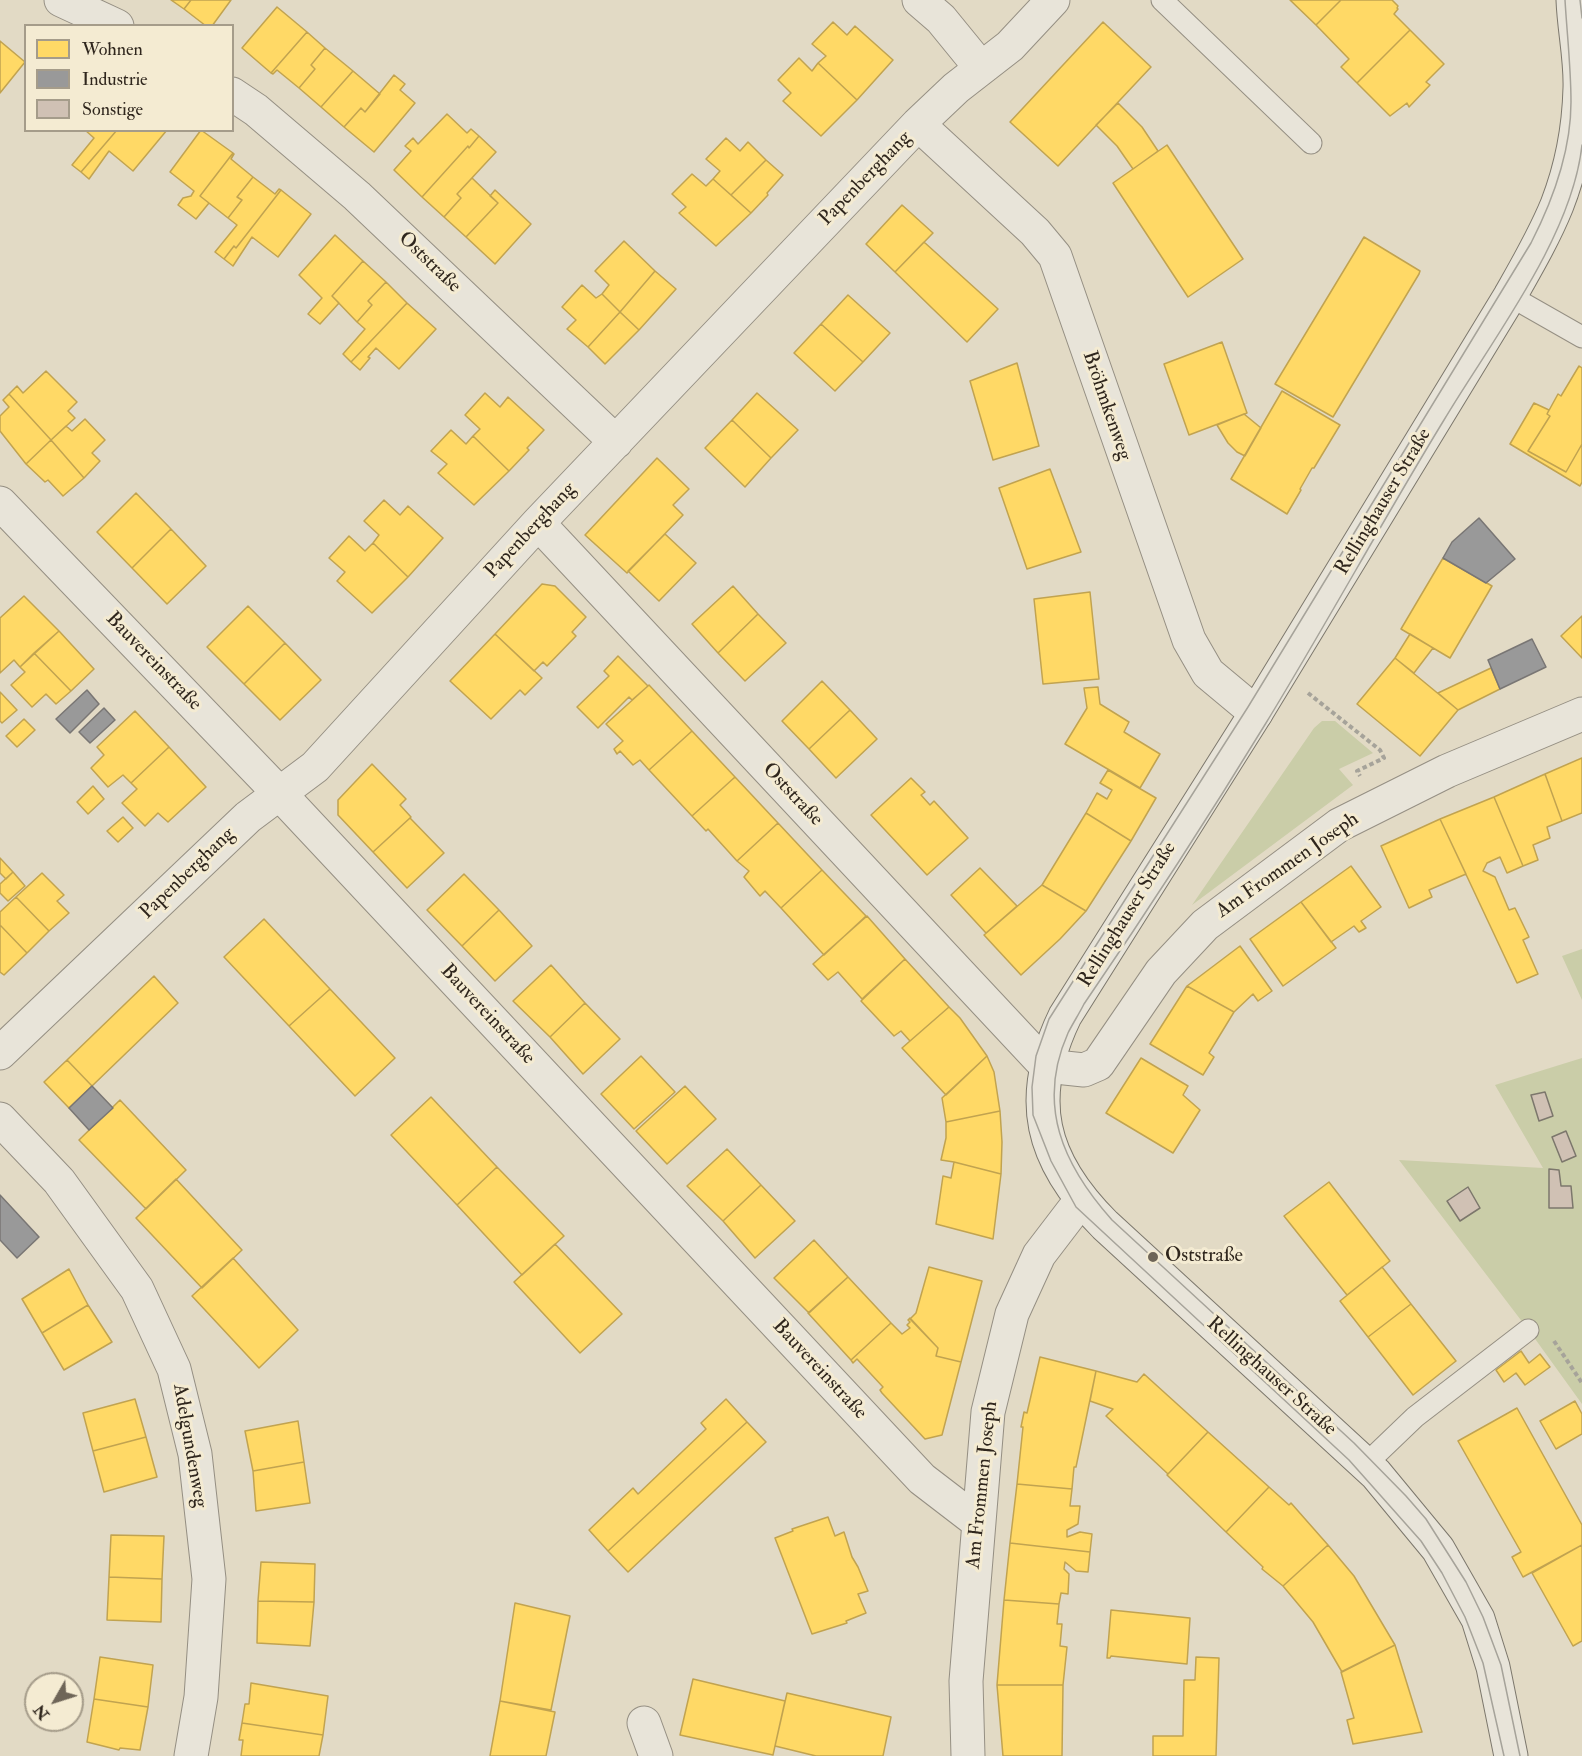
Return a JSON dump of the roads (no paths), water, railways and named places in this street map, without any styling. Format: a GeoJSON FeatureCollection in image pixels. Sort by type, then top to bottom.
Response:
{"type":"FeatureCollection","features":[{"type":"Feature","properties":{"kind":"street"},"geometry":{"type":"LineString","coordinates":[[61,0],[113,24]]}},
{"type":"Feature","properties":{"kind":"street"},"geometry":{"type":"LineString","coordinates":[[919,0],[941,19],[981,68]]}},
{"type":"Feature","properties":{"kind":"street","name":"Papenberghang"},"geometry":{"type":"LineString","coordinates":[[0,1053],[249,817],[315,767],[538,523],[918,124],[956,88],[1010,46],[1053,0]]}},
{"type":"Feature","properties":{"kind":"street","name":"Rellinghauser Straße"},"geometry":{"type":"LineString","coordinates":[[1511,1756],[1493,1667],[1478,1619],[1438,1549],[1401,1502],[1366,1464],[1105,1225],[1081,1200],[1058,1164],[1046,1128],[1043,1109],[1046,1066],[1053,1040],[1079,992],[1256,713],[1510,296],[1550,221],[1569,164],[1576,130],[1580,86],[1573,0]]}},
{"type":"Feature","properties":{"kind":"street","name":"Oststraße"},"geometry":{"type":"LineString","coordinates":[[234,95],[256,110],[357,196],[616,442]]}},
{"type":"Feature","properties":{"kind":"street","name":"Bröhmkenweg"},"geometry":{"type":"LineString","coordinates":[[918,124],[1035,232],[1055,256],[1189,640],[1208,673],[1256,713]]}},
{"type":"Feature","properties":{"kind":"street","name":"Bauvereinstraße"},"geometry":{"type":"LineString","coordinates":[[0,503],[280,794],[921,1479],[978,1522]]}},
{"type":"Feature","properties":{"kind":"street","name":"Oststraße"},"geometry":{"type":"LineString","coordinates":[[538,523],[1046,1066]]}},
{"type":"Feature","properties":{"kind":"street","name":"Am Frommen Joseph"},"geometry":{"type":"LineString","coordinates":[[1046,1066],[1084,1070],[1098,1064],[1161,972],[1205,925],[1339,825],[1447,771],[1582,714]]}},
{"type":"Feature","properties":{"kind":"street","name":"Adelgundenweg"},"geometry":{"type":"LineString","coordinates":[[0,1119],[58,1181],[137,1288],[174,1369],[195,1454],[209,1579],[201,1697],[191,1756]]}},
{"type":"Feature","properties":{"kind":"street","name":"Am Frommen Joseph"},"geometry":{"type":"LineString","coordinates":[[968,1756],[966,1681],[988,1412],[1012,1314],[1039,1255],[1081,1200]]}},
{"type":"Feature","properties":{"kind":"street"},"geometry":{"type":"LineString","coordinates":[[644,1723],[656,1756]]}},
{"type":"Feature","properties":{"kind":"lane"},"geometry":{"type":"LineString","coordinates":[[1162,0],[1311,143]]}},
{"type":"Feature","properties":{"kind":"lane"},"geometry":{"type":"LineString","coordinates":[[1510,296],[1582,337]]}},
{"type":"Feature","properties":{"kind":"lane"},"geometry":{"type":"LineString","coordinates":[[1366,1464],[1415,1417],[1528,1330]]}},
{"type":"Feature","properties":{"kind":"tram line"},"geometry":{"type":"LineString","coordinates":[[1504,1756],[1483,1663],[1465,1617],[1442,1573],[1421,1541],[1349,1460],[1076,1207],[1051,1161],[1033,1115],[1032,1087],[1036,1056],[1049,1019],[1248,707],[1531,243],[1547,210],[1568,139],[1571,89],[1565,0]]}},
{"type":"Feature","properties":{"kind":"tram line"},"geometry":{"type":"LineString","coordinates":[[1580,0],[1582,18]]}},
{"type":"Feature","properties":{"kind":"tram line"},"geometry":{"type":"LineString","coordinates":[[1520,1756],[1501,1665],[1483,1617],[1466,1582],[1426,1519],[1354,1443],[1112,1220],[1080,1178],[1068,1156],[1055,1109],[1054,1085],[1059,1059],[1068,1033],[1084,1004],[1177,865],[1244,759],[1421,458],[1527,288],[1563,216],[1575,180],[1582,145]]}},
{"type":"Feature","properties":{"kind":"place","name":"Oststraße"},"geometry":{"type":"Point","coordinates":[1153,1257]}}]}
